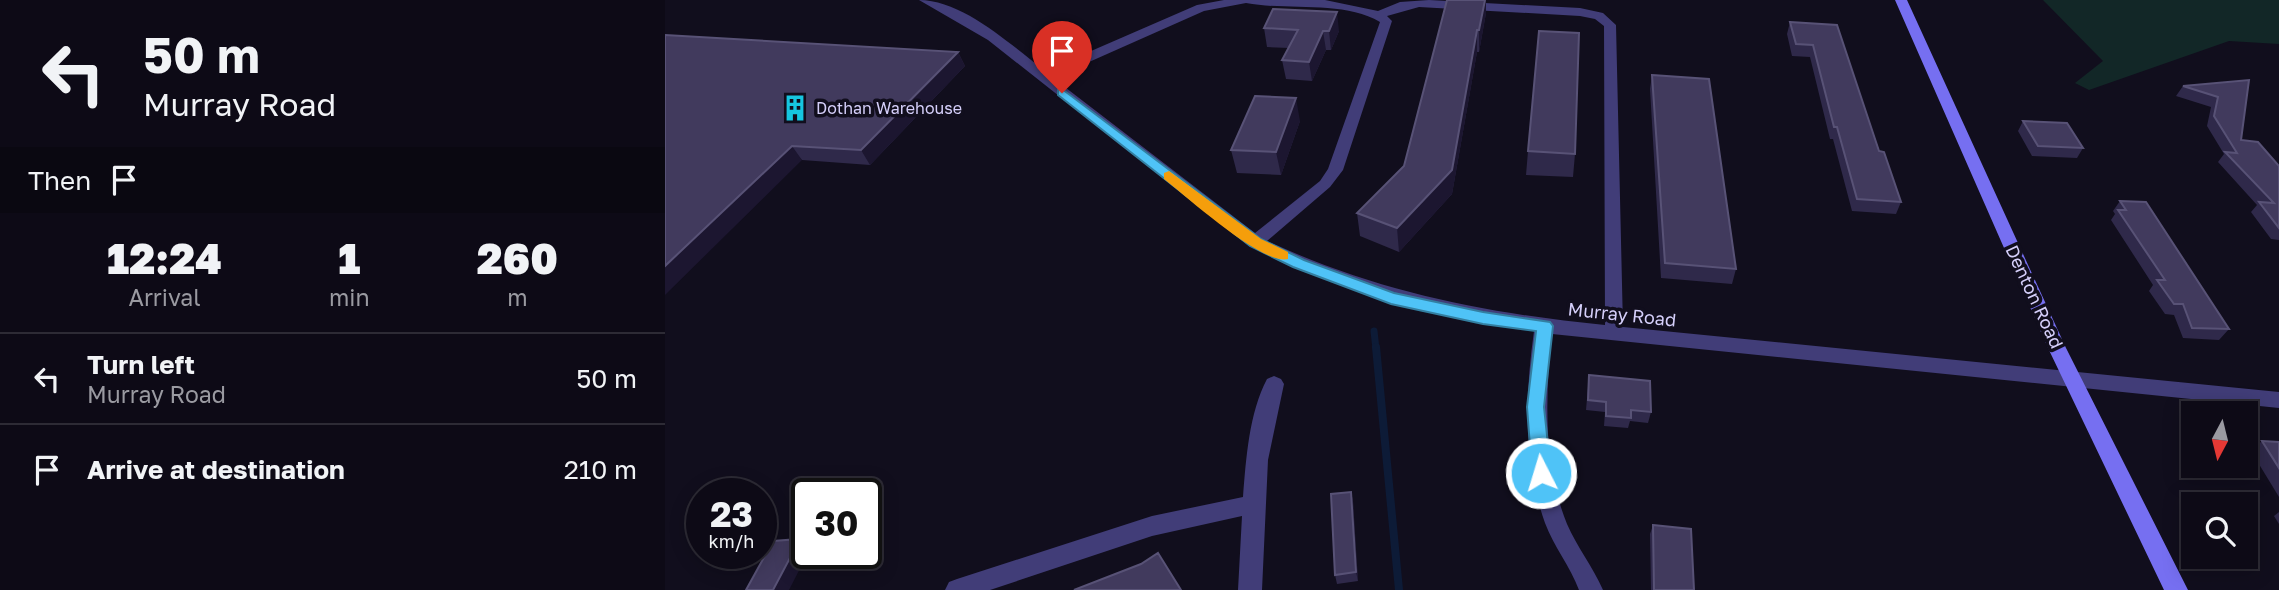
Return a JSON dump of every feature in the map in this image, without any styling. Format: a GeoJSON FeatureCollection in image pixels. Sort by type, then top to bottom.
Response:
{"type":"FeatureCollection","features":[{"type":"Feature","properties":{"kind":"street","name":"Murray Road"},"geometry":{"type":"LineString","coordinates":[[925,0],[971,22],[1255,242],[1299,264],[1391,298],[1483,318],[1545,326],[2279,400]]}},
{"type":"Feature","properties":{"kind":"street"},"geometry":{"type":"LineString","coordinates":[[1043,77],[1201,8],[1242,0]]}},
{"type":"Feature","properties":{"kind":"street"},"geometry":{"type":"LineString","coordinates":[[1250,0],[1363,7],[1381,14],[1386,21],[1335,170],[1325,184],[1255,242]]}},
{"type":"Feature","properties":{"kind":"street","name":"Denton Road"},"geometry":{"type":"LineString","coordinates":[[1901,0],[2072,380],[2176,590]]}},
{"type":"Feature","properties":{"kind":"street"},"geometry":{"type":"LineString","coordinates":[[1381,14],[1400,6],[1419,3],[1580,12],[1605,19],[1609,25],[1613,333]]}},
{"type":"Feature","properties":{"kind":"street"},"geometry":{"type":"LineString","coordinates":[[1545,326],[1535,407],[1541,473],[1557,526],[1591,590]]}},
{"type":"Feature","properties":{"kind":"street"},"geometry":{"type":"LineString","coordinates":[[1250,590],[1253,504],[1262,418],[1274,384]]}},
{"type":"Feature","properties":{"kind":"street"},"geometry":{"type":"LineString","coordinates":[[957,590],[1152,526],[1253,504]]}},
{"type":"Feature","properties":{"kind":"green space"},"geometry":{"type":"Polygon","coordinates":[[[2043,0],[2279,0],[2279,44],[2229,41],[2089,90],[2075,83],[2103,61],[2043,0]]]}},
{"type":"Feature","properties":{"kind":"building"},"geometry":{"type":"Polygon","coordinates":[[[1447,0],[1485,0],[1477,30],[1452,170],[1397,228],[1357,213],[1404,166],[1447,0]]]}},
{"type":"Feature","properties":{"kind":"building"},"geometry":{"type":"Polygon","coordinates":[[[1273,9],[1337,12],[1329,31],[1323,31],[1309,62],[1282,60],[1298,30],[1264,28],[1273,9]]]}},
{"type":"Feature","properties":{"kind":"building"},"geometry":{"type":"Polygon","coordinates":[[[1790,22],[1837,25],[1879,151],[1884,152],[1901,202],[1857,199],[1837,127],[1834,127],[1813,45],[1796,44],[1790,22]]]}},
{"type":"Feature","properties":{"kind":"building"},"geometry":{"type":"Polygon","coordinates":[[[1539,31],[1579,33],[1575,154],[1528,151],[1539,31]]]}},
{"type":"Feature","properties":{"kind":"building","name":"Dothan Warehouse"},"geometry":{"type":"Polygon","coordinates":[[[665,35],[958,52],[861,150],[792,146],[665,266],[665,35]]]}},
{"type":"Feature","properties":{"kind":"building"},"geometry":{"type":"Polygon","coordinates":[[[1652,75],[1709,79],[1736,269],[1665,263],[1652,75]]]}},
{"type":"Feature","properties":{"kind":"building"},"geometry":{"type":"Polygon","coordinates":[[[2249,80],[2241,140],[2258,142],[2279,166],[2279,228],[2259,202],[2274,203],[2225,152],[2237,153],[2214,116],[2218,97],[2183,86],[2249,80]]]}},
{"type":"Feature","properties":{"kind":"building"},"geometry":{"type":"Polygon","coordinates":[[[1255,96],[1296,98],[1276,152],[1231,150],[1255,96]]]}},
{"type":"Feature","properties":{"kind":"building"},"geometry":{"type":"Polygon","coordinates":[[[2023,121],[2067,123],[2083,148],[2038,146],[2023,121]]]}},
{"type":"Feature","properties":{"kind":"building"},"geometry":{"type":"Polygon","coordinates":[[[2120,201],[2146,202],[2229,329],[2192,328],[2183,304],[2174,304],[2157,280],[2165,280],[2118,210],[2126,210],[2120,201]]]}},
{"type":"Feature","properties":{"kind":"building"},"geometry":{"type":"Polygon","coordinates":[[[1589,375],[1650,381],[1651,412],[1631,410],[1631,418],[1606,416],[1606,402],[1588,400],[1589,375]]]}},
{"type":"Feature","properties":{"kind":"building"},"geometry":{"type":"Polygon","coordinates":[[[2262,441],[2279,442],[2279,468],[2262,441]]]}},
{"type":"Feature","properties":{"kind":"building"},"geometry":{"type":"Polygon","coordinates":[[[1351,492],[1356,572],[1335,575],[1331,494],[1351,492]]]}},
{"type":"Feature","properties":{"kind":"building"},"geometry":{"type":"Polygon","coordinates":[[[1653,525],[1691,529],[1694,590],[1654,590],[1653,525]]]}},
{"type":"Feature","properties":{"kind":"building"},"geometry":{"type":"Polygon","coordinates":[[[791,540],[791,556],[773,590],[746,590],[758,569],[777,569],[777,541],[791,540]]]}},
{"type":"Feature","properties":{"kind":"building"},"geometry":{"type":"Polygon","coordinates":[[[1158,553],[1181,590],[1074,590],[1141,564],[1158,553]]]}},
{"type":"Feature","properties":{"kind":"waterway"},"geometry":{"type":"LineString","coordinates":[[1374,331],[1376,349]]}},
{"type":"Feature","properties":{"kind":"waterway"},"geometry":{"type":"LineString","coordinates":[[1376,347],[1399,590]]}},
{"type":"Feature","properties":{"kind":"slow traffic"},"geometry":{"type":"LineString","coordinates":[[1169,176],[1255,242],[1282,255]]}},
{"type":"Feature","properties":{"kind":"place","name":"Dothan Warehouse"},"geometry":{"type":"Point","coordinates":[795,108]}},
{"type":"Feature","properties":{"kind":"route"},"geometry":{"type":"LineString","coordinates":[[1062,93],[1255,242],[1299,264],[1391,298],[1483,318],[1545,326],[1535,407],[1541,473]]}}]}
